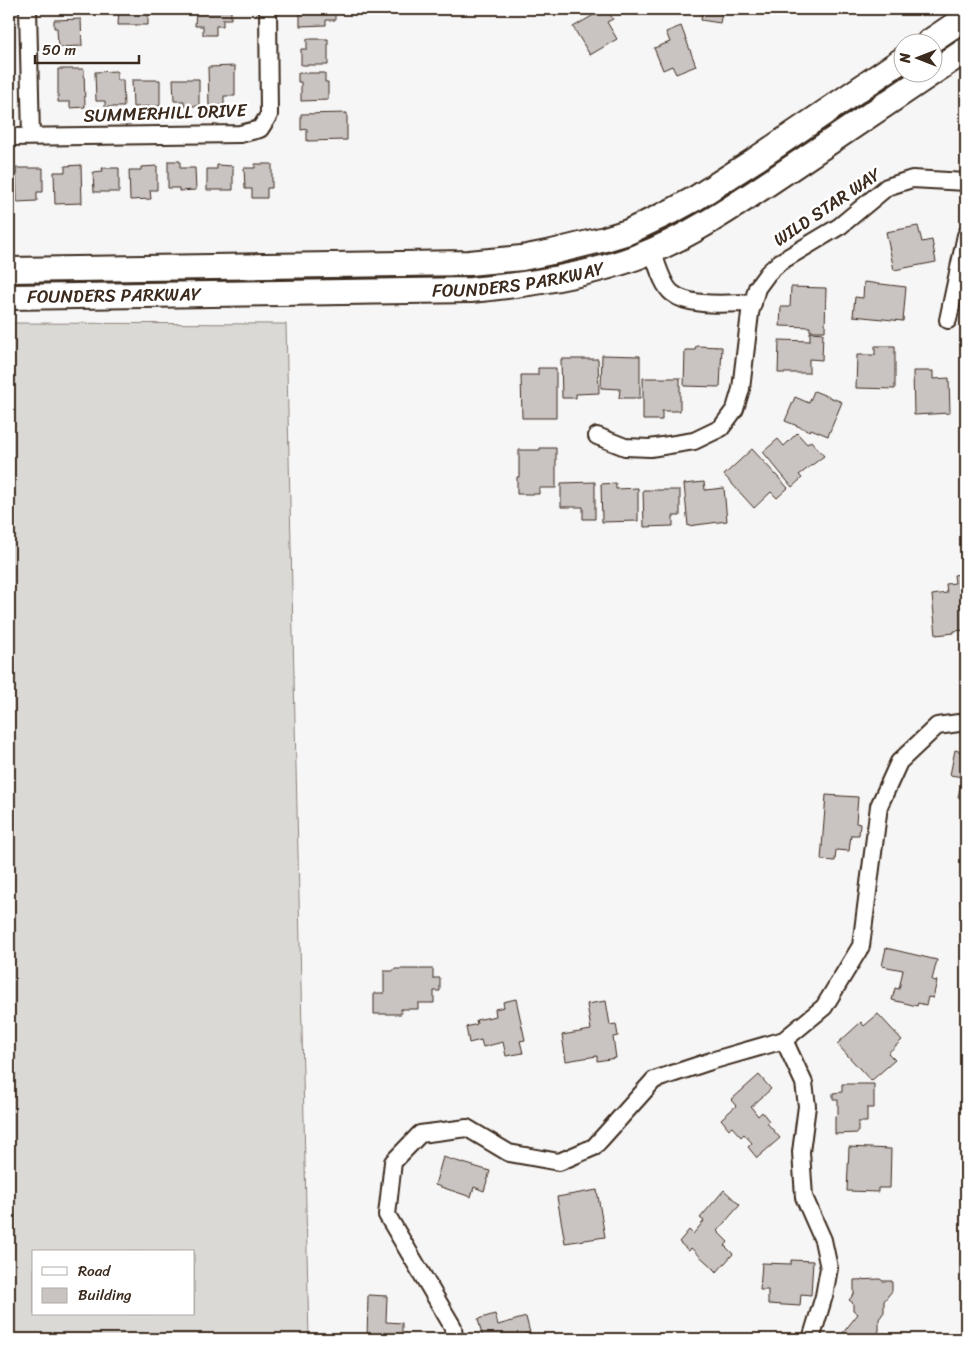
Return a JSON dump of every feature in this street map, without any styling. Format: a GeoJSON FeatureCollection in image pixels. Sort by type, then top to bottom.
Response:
{"type":"FeatureCollection","features":[{"type":"Feature","properties":{"kind":"highway"},"geometry":{"type":"LineString","coordinates":[[942,33],[966,17]]}},
{"type":"Feature","properties":{"kind":"highway","name":"FOUNDERS PARKWAY"},"geometry":{"type":"LineString","coordinates":[[9,297],[471,290],[557,279],[613,265],[687,234],[718,216],[966,50]]}},
{"type":"Feature","properties":{"kind":"highway","name":"FOUNDERS PARKWAY"},"geometry":{"type":"LineString","coordinates":[[9,270],[469,263],[522,258],[552,252],[628,232],[674,210],[755,160],[892,67]]}},
{"type":"Feature","properties":{"kind":"street"},"geometry":{"type":"LineString","coordinates":[[28,9],[31,136]]}},
{"type":"Feature","properties":{"kind":"street","name":"SUMMERHILL DRIVE"},"geometry":{"type":"LineString","coordinates":[[9,137],[240,134],[260,129],[269,116],[268,9]]}},
{"type":"Feature","properties":{"kind":"street","name":"WILD STAR WAY"},"geometry":{"type":"LineString","coordinates":[[597,436],[625,447],[650,448],[694,441],[721,428],[735,409],[741,389],[750,313],[757,288],[768,273],[780,262],[840,226],[887,187],[912,179],[966,182]]}},
{"type":"Feature","properties":{"kind":"street"},"geometry":{"type":"LineString","coordinates":[[948,320],[966,235]]}},
{"type":"Feature","properties":{"kind":"street"},"geometry":{"type":"LineString","coordinates":[[652,250],[662,276],[671,292],[680,298],[691,302],[753,303]]}},
{"type":"Feature","properties":{"kind":"street"},"geometry":{"type":"LineString","coordinates":[[454,1339],[453,1327],[387,1215],[393,1162],[420,1134],[467,1128],[509,1153],[559,1162],[594,1147],[654,1080],[784,1040],[824,1007],[861,946],[879,806],[899,762],[937,726],[966,722]]}},
{"type":"Feature","properties":{"kind":"street"},"geometry":{"type":"LineString","coordinates":[[784,1040],[804,1083],[807,1106],[801,1152],[804,1197],[823,1240],[829,1268],[824,1296],[812,1336]]}},
{"type":"Feature","properties":{"kind":"shaded area"},"geometry":{"type":"Polygon","coordinates":[[[9,323],[286,324],[309,1339],[9,1339],[9,323]]]}},
{"type":"Feature","properties":{"kind":"building"},"geometry":{"type":"Polygon","coordinates":[[[95,9],[95,10],[57,10],[95,9]]]}},
{"type":"Feature","properties":{"kind":"building"},"geometry":{"type":"Polygon","coordinates":[[[119,9],[148,9],[148,25],[118,25],[119,9]]]}},
{"type":"Feature","properties":{"kind":"building"},"geometry":{"type":"Polygon","coordinates":[[[158,9],[185,9],[185,12],[158,12],[158,9]]]}},
{"type":"Feature","properties":{"kind":"building"},"geometry":{"type":"Polygon","coordinates":[[[196,9],[231,9],[231,19],[223,19],[223,26],[216,26],[216,35],[203,35],[203,26],[195,26],[196,9]]]}},
{"type":"Feature","properties":{"kind":"building"},"geometry":{"type":"Polygon","coordinates":[[[335,9],[335,20],[326,20],[326,25],[300,26],[300,10],[335,9]]]}},
{"type":"Feature","properties":{"kind":"building"},"geometry":{"type":"Polygon","coordinates":[[[607,9],[613,19],[607,22],[617,39],[590,55],[573,27],[607,9]]]}},
{"type":"Feature","properties":{"kind":"building"},"geometry":{"type":"Polygon","coordinates":[[[699,9],[732,9],[731,14],[722,13],[720,23],[701,20],[702,10],[699,9]]]}},
{"type":"Feature","properties":{"kind":"building"},"geometry":{"type":"Polygon","coordinates":[[[81,19],[82,46],[58,47],[57,28],[54,28],[54,20],[81,19]]]}},
{"type":"Feature","properties":{"kind":"building"},"geometry":{"type":"Polygon","coordinates":[[[681,26],[696,66],[676,74],[672,66],[663,70],[654,48],[670,42],[666,32],[681,26]]]}},
{"type":"Feature","properties":{"kind":"building"},"geometry":{"type":"Polygon","coordinates":[[[307,39],[328,39],[328,65],[301,65],[301,49],[307,49],[307,39]]]}},
{"type":"Feature","properties":{"kind":"building"},"geometry":{"type":"Polygon","coordinates":[[[235,66],[235,96],[224,96],[224,106],[209,106],[208,67],[235,66]]]}},
{"type":"Feature","properties":{"kind":"building"},"geometry":{"type":"Polygon","coordinates":[[[58,69],[84,69],[85,107],[70,108],[70,102],[58,102],[58,69]]]}},
{"type":"Feature","properties":{"kind":"building"},"geometry":{"type":"Polygon","coordinates":[[[117,71],[117,80],[123,80],[124,107],[105,107],[105,101],[96,101],[95,72],[117,71]]]}},
{"type":"Feature","properties":{"kind":"building"},"geometry":{"type":"Polygon","coordinates":[[[298,73],[325,73],[325,82],[328,82],[328,100],[301,101],[301,82],[298,82],[298,73]]]}},
{"type":"Feature","properties":{"kind":"building"},"geometry":{"type":"Polygon","coordinates":[[[173,79],[199,79],[199,106],[184,106],[184,101],[174,101],[173,79]]]}},
{"type":"Feature","properties":{"kind":"building"},"geometry":{"type":"Polygon","coordinates":[[[132,80],[160,80],[160,106],[133,107],[132,80]]]}},
{"type":"Feature","properties":{"kind":"building"},"geometry":{"type":"Polygon","coordinates":[[[347,113],[347,140],[307,141],[307,129],[301,130],[301,114],[347,113]]]}},
{"type":"Feature","properties":{"kind":"building"},"geometry":{"type":"Polygon","coordinates":[[[168,161],[180,161],[180,168],[195,168],[196,190],[179,191],[179,188],[168,188],[168,161]]]}},
{"type":"Feature","properties":{"kind":"building"},"geometry":{"type":"Polygon","coordinates":[[[255,164],[272,164],[272,188],[267,188],[267,198],[252,198],[252,189],[245,189],[244,168],[255,168],[255,164]]]}},
{"type":"Feature","properties":{"kind":"building"},"geometry":{"type":"Polygon","coordinates":[[[81,165],[82,203],[55,204],[54,172],[65,172],[65,166],[81,165]]]}},
{"type":"Feature","properties":{"kind":"building"},"geometry":{"type":"Polygon","coordinates":[[[217,165],[233,166],[233,190],[207,190],[207,169],[217,169],[217,165]]]}},
{"type":"Feature","properties":{"kind":"building"},"geometry":{"type":"Polygon","coordinates":[[[157,166],[157,190],[150,190],[151,199],[130,200],[129,170],[141,170],[141,167],[157,166]]]}},
{"type":"Feature","properties":{"kind":"building"},"geometry":{"type":"Polygon","coordinates":[[[16,168],[43,168],[43,192],[37,192],[37,201],[17,202],[16,168]]]}},
{"type":"Feature","properties":{"kind":"building"},"geometry":{"type":"Polygon","coordinates":[[[102,168],[119,168],[119,192],[94,192],[93,172],[103,171],[102,168]]]}},
{"type":"Feature","properties":{"kind":"building"},"geometry":{"type":"Polygon","coordinates":[[[918,226],[922,242],[932,240],[936,262],[894,270],[886,232],[918,226]]]}},
{"type":"Feature","properties":{"kind":"building"},"geometry":{"type":"Polygon","coordinates":[[[864,282],[906,287],[903,321],[853,316],[855,297],[863,298],[864,282]]]}},
{"type":"Feature","properties":{"kind":"building"},"geometry":{"type":"Polygon","coordinates":[[[791,287],[826,288],[825,331],[810,331],[810,327],[780,326],[781,307],[790,307],[791,287]]]}},
{"type":"Feature","properties":{"kind":"building"},"geometry":{"type":"Polygon","coordinates":[[[810,332],[823,333],[822,360],[809,359],[809,373],[778,373],[779,340],[810,341],[810,332]]]}},
{"type":"Feature","properties":{"kind":"building"},"geometry":{"type":"Polygon","coordinates":[[[696,346],[722,347],[720,387],[684,386],[685,350],[695,350],[696,346]]]}},
{"type":"Feature","properties":{"kind":"building"},"geometry":{"type":"Polygon","coordinates":[[[875,346],[895,346],[895,389],[856,388],[857,355],[875,355],[875,346]]]}},
{"type":"Feature","properties":{"kind":"building"},"geometry":{"type":"Polygon","coordinates":[[[602,355],[640,356],[640,398],[619,398],[620,389],[601,388],[602,355]]]}},
{"type":"Feature","properties":{"kind":"building"},"geometry":{"type":"Polygon","coordinates":[[[561,359],[598,359],[599,393],[576,394],[576,398],[562,398],[561,359]]]}},
{"type":"Feature","properties":{"kind":"building"},"geometry":{"type":"Polygon","coordinates":[[[538,368],[556,368],[556,418],[522,418],[521,375],[538,375],[538,368]]]}},
{"type":"Feature","properties":{"kind":"building"},"geometry":{"type":"Polygon","coordinates":[[[913,371],[933,371],[933,379],[949,378],[950,413],[914,415],[913,371]]]}},
{"type":"Feature","properties":{"kind":"building"},"geometry":{"type":"Polygon","coordinates":[[[643,378],[680,378],[680,411],[662,411],[662,420],[643,420],[643,378]]]}},
{"type":"Feature","properties":{"kind":"building"},"geometry":{"type":"Polygon","coordinates":[[[814,391],[842,402],[828,436],[785,421],[795,397],[809,403],[814,391]]]}},
{"type":"Feature","properties":{"kind":"building"},"geometry":{"type":"Polygon","coordinates":[[[797,433],[807,444],[811,441],[824,456],[799,475],[802,478],[792,487],[763,452],[778,439],[784,446],[797,433]]]}},
{"type":"Feature","properties":{"kind":"building"},"geometry":{"type":"Polygon","coordinates":[[[540,448],[556,448],[556,488],[539,488],[539,494],[517,494],[519,450],[540,450],[540,448]]]}},
{"type":"Feature","properties":{"kind":"building"},"geometry":{"type":"Polygon","coordinates":[[[752,449],[788,488],[777,498],[771,492],[754,508],[724,475],[752,449]]]}},
{"type":"Feature","properties":{"kind":"building"},"geometry":{"type":"Polygon","coordinates":[[[595,482],[595,519],[583,519],[583,507],[561,507],[561,483],[595,482]]]}},
{"type":"Feature","properties":{"kind":"building"},"geometry":{"type":"Polygon","coordinates":[[[704,482],[705,490],[724,488],[727,521],[688,526],[684,484],[704,482]]]}},
{"type":"Feature","properties":{"kind":"building"},"geometry":{"type":"Polygon","coordinates":[[[616,483],[616,489],[638,488],[638,521],[602,522],[601,484],[616,483]]]}},
{"type":"Feature","properties":{"kind":"building"},"geometry":{"type":"Polygon","coordinates":[[[643,490],[680,490],[680,516],[673,516],[673,526],[644,527],[643,490]]]}},
{"type":"Feature","properties":{"kind":"building"},"geometry":{"type":"Polygon","coordinates":[[[966,573],[966,600],[964,600],[966,630],[936,635],[932,595],[947,593],[946,584],[955,583],[954,575],[966,573]]]}},
{"type":"Feature","properties":{"kind":"building"},"geometry":{"type":"Polygon","coordinates":[[[955,750],[966,753],[966,798],[958,797],[963,777],[950,775],[955,750]]]}},
{"type":"Feature","properties":{"kind":"building"},"geometry":{"type":"Polygon","coordinates":[[[826,795],[858,797],[856,823],[860,824],[859,835],[851,835],[849,851],[836,850],[835,861],[821,860],[826,795]]]}},
{"type":"Feature","properties":{"kind":"building"},"geometry":{"type":"Polygon","coordinates":[[[966,899],[966,923],[965,923],[960,900],[966,899]]]}},
{"type":"Feature","properties":{"kind":"building"},"geometry":{"type":"Polygon","coordinates":[[[886,948],[937,960],[932,980],[937,981],[933,998],[928,997],[926,1005],[918,1003],[917,1006],[892,1000],[895,988],[899,989],[903,970],[882,966],[886,948]]]}},
{"type":"Feature","properties":{"kind":"building"},"geometry":{"type":"Polygon","coordinates":[[[394,969],[433,969],[433,978],[440,978],[440,991],[434,991],[434,1003],[418,1003],[418,1009],[401,1009],[401,1014],[374,1014],[374,993],[384,993],[384,971],[394,971],[394,969]]]}},
{"type":"Feature","properties":{"kind":"building"},"geometry":{"type":"Polygon","coordinates":[[[516,999],[525,1040],[520,1041],[523,1053],[506,1056],[503,1042],[483,1047],[481,1040],[469,1043],[466,1027],[477,1024],[476,1020],[496,1016],[495,1009],[504,1007],[503,1002],[516,999]]]}},
{"type":"Feature","properties":{"kind":"building"},"geometry":{"type":"Polygon","coordinates":[[[606,1001],[610,1025],[616,1024],[618,1036],[613,1037],[616,1058],[597,1061],[597,1056],[566,1061],[562,1035],[591,1030],[587,1004],[606,1001]]]}},
{"type":"Feature","properties":{"kind":"building"},"geometry":{"type":"Polygon","coordinates":[[[878,1014],[902,1040],[888,1053],[895,1060],[871,1081],[837,1044],[861,1022],[864,1026],[878,1014]]]}},
{"type":"Feature","properties":{"kind":"building"},"geometry":{"type":"Polygon","coordinates":[[[759,1075],[771,1089],[751,1107],[758,1116],[762,1112],[769,1121],[767,1123],[780,1138],[757,1158],[748,1147],[752,1143],[744,1134],[741,1137],[732,1127],[729,1129],[721,1119],[736,1106],[731,1100],[759,1075]]]}},
{"type":"Feature","properties":{"kind":"building"},"geometry":{"type":"Polygon","coordinates":[[[842,1084],[874,1084],[874,1108],[867,1108],[867,1122],[858,1122],[858,1133],[835,1134],[835,1116],[838,1115],[838,1100],[833,1100],[833,1093],[842,1092],[842,1084]]]}},
{"type":"Feature","properties":{"kind":"building"},"geometry":{"type":"Polygon","coordinates":[[[849,1147],[891,1149],[890,1188],[878,1188],[878,1192],[847,1191],[849,1147]]]}},
{"type":"Feature","properties":{"kind":"building"},"geometry":{"type":"Polygon","coordinates":[[[443,1157],[490,1171],[484,1191],[474,1187],[471,1197],[435,1185],[443,1157]]]}},
{"type":"Feature","properties":{"kind":"building"},"geometry":{"type":"Polygon","coordinates":[[[597,1190],[605,1237],[565,1243],[557,1197],[597,1190]]]}},
{"type":"Feature","properties":{"kind":"building"},"geometry":{"type":"Polygon","coordinates":[[[724,1190],[740,1205],[717,1231],[728,1242],[725,1246],[733,1254],[717,1272],[691,1248],[689,1251],[679,1242],[689,1230],[693,1234],[704,1221],[700,1218],[724,1190]]]}},
{"type":"Feature","properties":{"kind":"building"},"geometry":{"type":"Polygon","coordinates":[[[791,1260],[813,1261],[811,1295],[801,1294],[800,1306],[768,1304],[768,1290],[760,1290],[762,1263],[791,1264],[791,1260]]]}},
{"type":"Feature","properties":{"kind":"building"},"geometry":{"type":"Polygon","coordinates":[[[880,1279],[892,1281],[892,1291],[884,1301],[884,1312],[879,1319],[879,1331],[872,1339],[838,1339],[858,1314],[853,1310],[853,1303],[849,1300],[854,1294],[854,1280],[880,1279]]]}},
{"type":"Feature","properties":{"kind":"building"},"geometry":{"type":"Polygon","coordinates":[[[368,1295],[387,1296],[386,1322],[402,1323],[402,1339],[367,1339],[368,1295]]]}},
{"type":"Feature","properties":{"kind":"building"},"geometry":{"type":"Polygon","coordinates":[[[495,1314],[498,1325],[526,1317],[530,1333],[524,1334],[525,1339],[483,1339],[478,1319],[495,1314]]]}}]}
